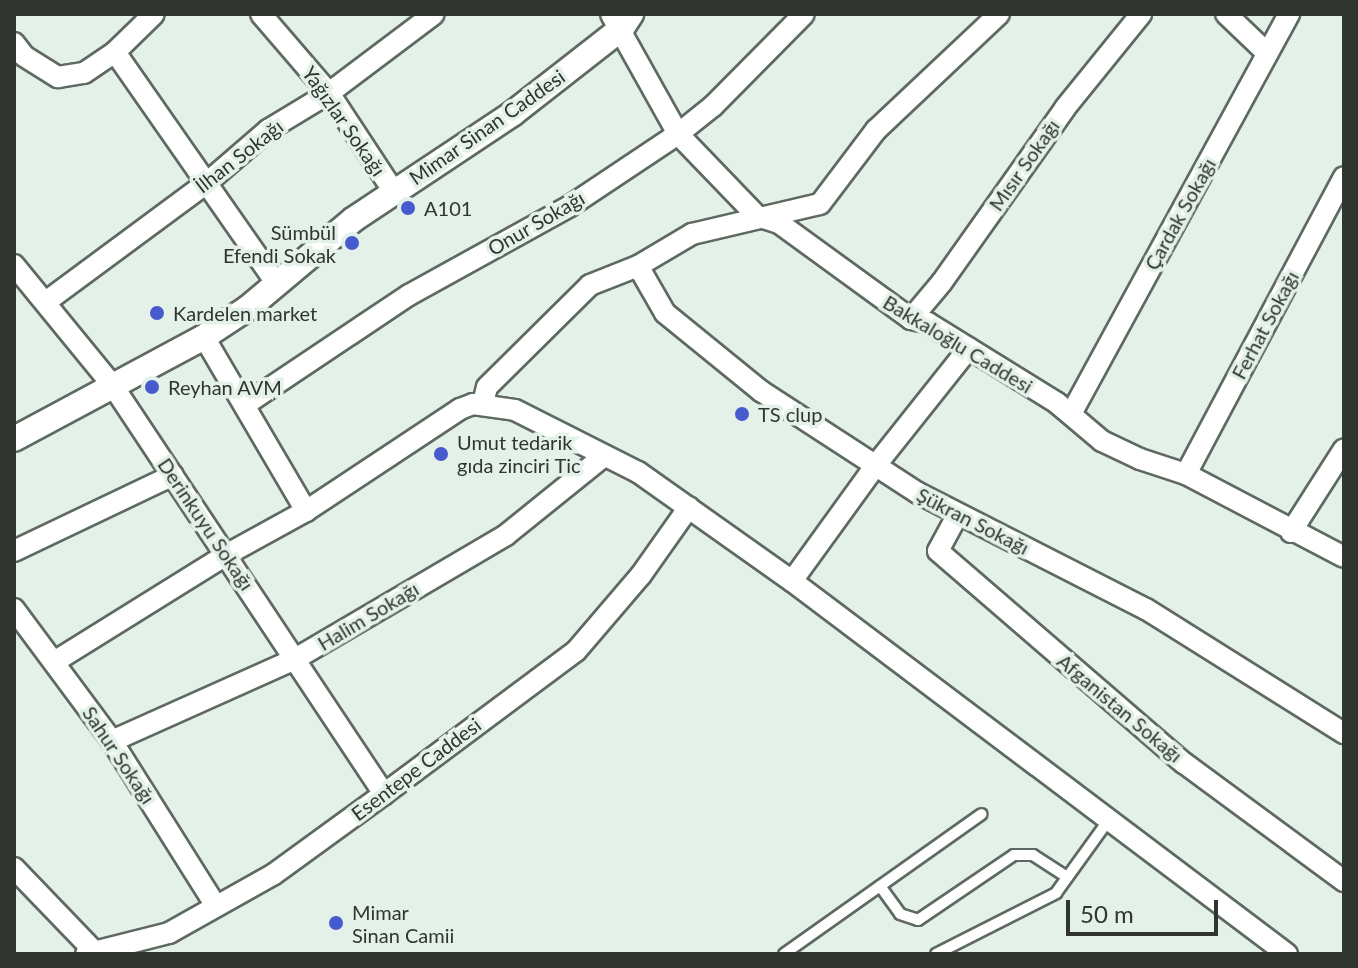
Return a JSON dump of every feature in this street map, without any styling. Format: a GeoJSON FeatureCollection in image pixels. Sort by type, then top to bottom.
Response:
{"type":"FeatureCollection","features":[{"type":"Feature","properties":{"kind":"street"},"geometry":{"type":"LineString","coordinates":[[14,43],[24,56],[58,77],[84,73],[115,52],[154,14]]}},
{"type":"Feature","properties":{"kind":"street","name":"Yağızlar Sokağı"},"geometry":{"type":"LineString","coordinates":[[261,14],[329,93],[394,192]]}},
{"type":"Feature","properties":{"kind":"street","name":"İlhan Sokağı"},"geometry":{"type":"LineString","coordinates":[[47,301],[209,181],[268,130],[329,93],[434,14]]}},
{"type":"Feature","properties":{"kind":"street","name":"Onur Sokağı"},"geometry":{"type":"LineString","coordinates":[[246,404],[409,295],[570,206],[678,134],[713,106],[804,14]]}},
{"type":"Feature","properties":{"kind":"street"},"geometry":{"type":"LineString","coordinates":[[483,403],[487,387],[590,285],[638,266],[692,234],[757,216],[820,204],[876,130],[999,14]]}},
{"type":"Feature","properties":{"kind":"street","name":"Mısır Sokağı"},"geometry":{"type":"LineString","coordinates":[[911,319],[942,282],[1065,108],[1141,14]]}},
{"type":"Feature","properties":{"kind":"street"},"geometry":{"type":"LineString","coordinates":[[1226,14],[1267,53]]}},
{"type":"Feature","properties":{"kind":"street","name":"Çardak Sokağı"},"geometry":{"type":"LineString","coordinates":[[1071,414],[1289,14]]}},
{"type":"Feature","properties":{"kind":"street","name":"Bakkaloğlu Caddesi"},"geometry":{"type":"LineString","coordinates":[[622,19],[678,134],[757,216],[779,223],[911,319],[928,323],[969,348],[1071,414],[1102,441],[1140,459],[1186,474],[1291,532],[1344,557]]}},
{"type":"Feature","properties":{"kind":"street","name":"Mimar Sinan Caddesi"},"geometry":{"type":"LineString","coordinates":[[14,439],[204,337],[277,284],[354,219],[512,114],[622,19]]}},
{"type":"Feature","properties":{"kind":"street"},"geometry":{"type":"LineString","coordinates":[[115,52],[209,181],[277,284]]}},
{"type":"Feature","properties":{"kind":"street","name":"Ferhat Sokağı"},"geometry":{"type":"LineString","coordinates":[[1186,474],[1344,177]]}},
{"type":"Feature","properties":{"kind":"street","name":"Derinkuyu Sokağı"},"geometry":{"type":"LineString","coordinates":[[14,265],[47,301],[113,386],[384,794]]}},
{"type":"Feature","properties":{"kind":"street","name":"Şükran Sokağı"},"geometry":{"type":"LineString","coordinates":[[638,266],[665,313],[761,391],[918,493],[1146,609],[1344,733]]}},
{"type":"Feature","properties":{"kind":"street"},"geometry":{"type":"LineString","coordinates":[[204,337],[306,511]]}},
{"type":"Feature","properties":{"kind":"street"},"geometry":{"type":"LineString","coordinates":[[792,581],[876,465],[969,348]]}},
{"type":"Feature","properties":{"kind":"street"},"geometry":{"type":"LineString","coordinates":[[54,662],[226,555],[306,511],[460,409],[483,403],[515,410],[638,472],[689,507],[1110,818],[1287,954]]}},
{"type":"Feature","properties":{"kind":"street"},"geometry":{"type":"LineString","coordinates":[[1291,532],[1344,449]]}},
{"type":"Feature","properties":{"kind":"street","name":"Halim Sokağı"},"geometry":{"type":"LineString","coordinates":[[112,741],[295,659],[506,535],[604,456]]}},
{"type":"Feature","properties":{"kind":"street"},"geometry":{"type":"LineString","coordinates":[[14,551],[173,475]]}},
{"type":"Feature","properties":{"kind":"street","name":"Esentepe Caddesi"},"geometry":{"type":"LineString","coordinates":[[90,953],[169,933],[274,874],[384,794],[576,651],[641,575],[689,507]]}},
{"type":"Feature","properties":{"kind":"street","name":"Afganistan Sokağı"},"geometry":{"type":"LineString","coordinates":[[958,514],[938,551],[1184,763],[1344,881]]}},
{"type":"Feature","properties":{"kind":"street","name":"Sahur Sokağı"},"geometry":{"type":"LineString","coordinates":[[14,609],[112,741],[216,906]]}},
{"type":"Feature","properties":{"kind":"street"},"geometry":{"type":"LineString","coordinates":[[14,868],[90,953]]}},
{"type":"Feature","properties":{"kind":"lane"},"geometry":{"type":"LineString","coordinates":[[784,954],[982,814]]}},
{"type":"Feature","properties":{"kind":"lane"},"geometry":{"type":"LineString","coordinates":[[936,954],[1056,893],[1110,818]]}},
{"type":"Feature","properties":{"kind":"lane"},"geometry":{"type":"LineString","coordinates":[[880,886],[900,914],[918,920],[1014,855],[1033,855],[1067,877]]}},
{"type":"Feature","properties":{"kind":"place","name":"A101"},"geometry":{"type":"Point","coordinates":[408,208]}},
{"type":"Feature","properties":{"kind":"place","name":"Sümbül Efendi Sokak"},"geometry":{"type":"Point","coordinates":[352,243]}},
{"type":"Feature","properties":{"kind":"place","name":"Kardelen market"},"geometry":{"type":"Point","coordinates":[157,313]}},
{"type":"Feature","properties":{"kind":"place","name":"Reyhan AVM"},"geometry":{"type":"Point","coordinates":[152,387]}},
{"type":"Feature","properties":{"kind":"place","name":"TS clup"},"geometry":{"type":"Point","coordinates":[742,414]}},
{"type":"Feature","properties":{"kind":"place","name":"Umut tedarik gıda zinciri Tic"},"geometry":{"type":"Point","coordinates":[441,454]}},
{"type":"Feature","properties":{"kind":"place","name":"Mimar Sinan Camii"},"geometry":{"type":"Point","coordinates":[336,923]}}]}
